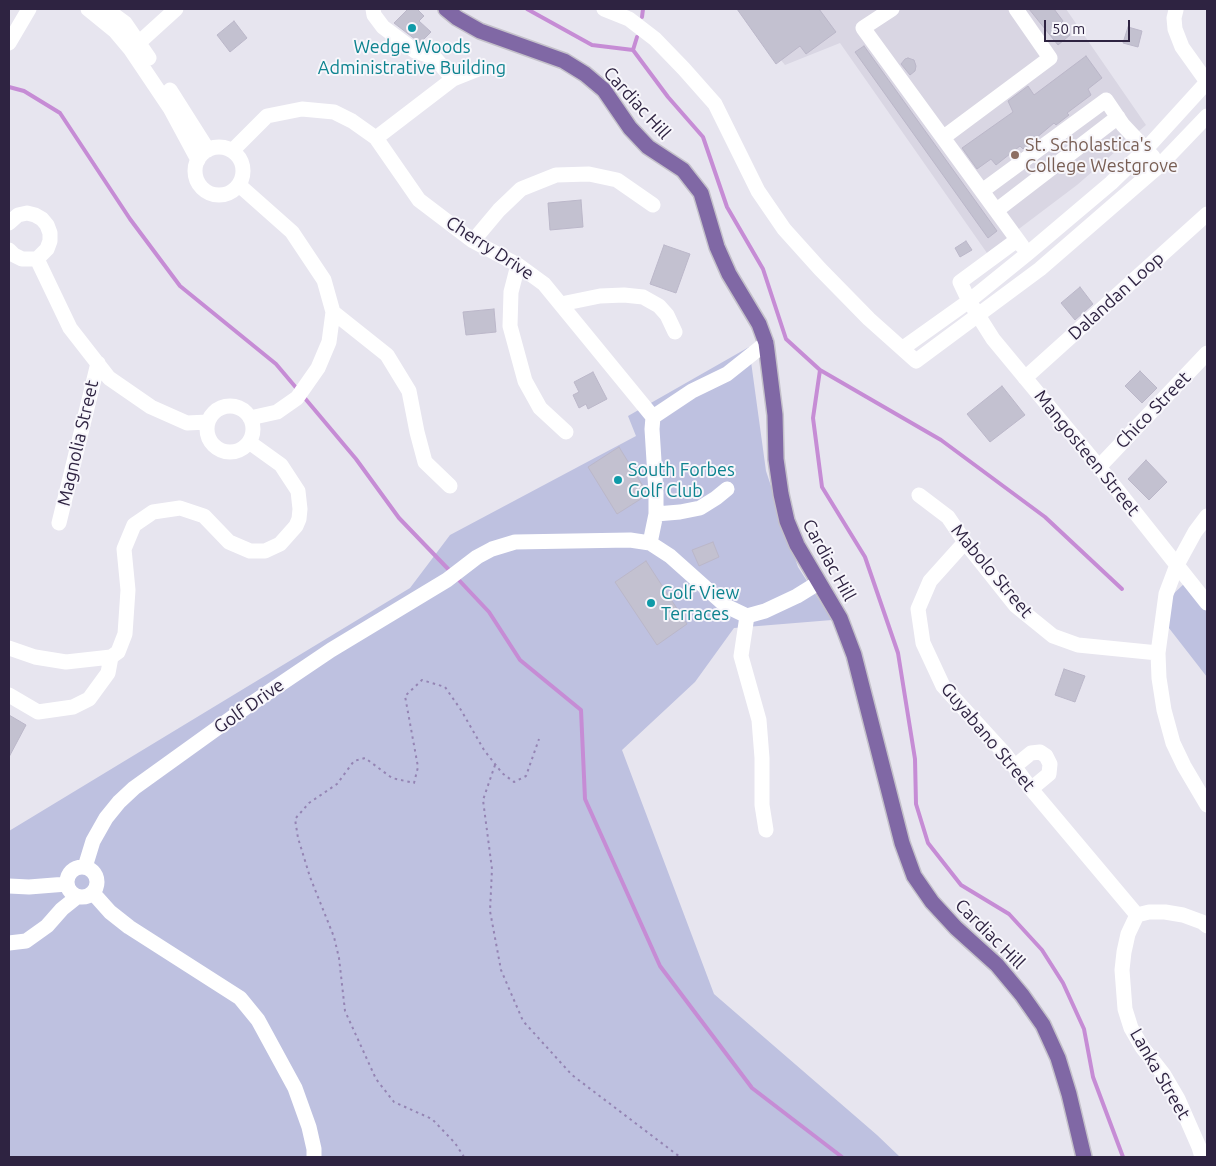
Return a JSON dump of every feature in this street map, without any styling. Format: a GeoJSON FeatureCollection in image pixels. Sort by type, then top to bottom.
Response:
{"type":"FeatureCollection","features":[{"type":"Feature","properties":{"kind":"main road","name":"Cardiac Hill"},"geometry":{"type":"LineString","coordinates":[[446,9],[456,18],[480,31],[564,61],[585,74],[604,90],[630,128],[648,147],[683,170],[701,193],[721,256],[729,274],[759,324],[766,343],[775,415],[776,459],[787,521],[818,583],[840,618],[854,655],[902,843],[914,876],[932,902],[944,915],[997,965],[1022,995],[1043,1025],[1058,1058],[1084,1157]]}},
{"type":"Feature","properties":{"kind":"street"},"geometry":{"type":"LineString","coordinates":[[9,43],[29,9]]}},
{"type":"Feature","properties":{"kind":"street"},"geometry":{"type":"LineString","coordinates":[[88,9],[135,46]]}},
{"type":"Feature","properties":{"kind":"street"},"geometry":{"type":"LineString","coordinates":[[106,9],[124,23],[135,46],[203,155]]}},
{"type":"Feature","properties":{"kind":"street"},"geometry":{"type":"LineString","coordinates":[[135,46],[176,9]]}},
{"type":"Feature","properties":{"kind":"street"},"geometry":{"type":"LineString","coordinates":[[373,9],[374,16],[383,27],[415,51],[434,58],[454,79]]}},
{"type":"Feature","properties":{"kind":"street"},"geometry":{"type":"LineString","coordinates":[[604,9],[629,19],[636,24],[655,39],[684,69],[715,104],[758,191],[784,229],[869,319],[916,361],[1040,269],[1160,165],[1207,116]]}},
{"type":"Feature","properties":{"kind":"street"},"geometry":{"type":"LineString","coordinates":[[892,9],[864,28],[1027,254],[1040,269]]}},
{"type":"Feature","properties":{"kind":"street"},"geometry":{"type":"LineString","coordinates":[[944,137],[1050,58],[1016,9]]}},
{"type":"Feature","properties":{"kind":"street"},"geometry":{"type":"LineString","coordinates":[[903,348],[969,301],[1111,183],[1146,149],[1207,82],[1182,47],[1175,29],[1174,18],[1176,10]]}},
{"type":"Feature","properties":{"kind":"street"},"geometry":{"type":"LineString","coordinates":[[376,138],[425,99],[454,79],[478,69]]}},
{"type":"Feature","properties":{"kind":"street"},"geometry":{"type":"LineString","coordinates":[[982,190],[1106,100],[1118,118],[1160,165]]}},
{"type":"Feature","properties":{"kind":"street","name":"Cherry Drive"},"geometry":{"type":"LineString","coordinates":[[232,151],[267,116],[302,109],[334,112],[352,121],[376,138],[419,200],[473,241],[518,265],[544,284],[653,417]]}},
{"type":"Feature","properties":{"kind":"street"},"geometry":{"type":"LineString","coordinates":[[997,210],[1118,118]]}},
{"type":"Feature","properties":{"kind":"street"},"geometry":{"type":"LineString","coordinates":[[217,147],[232,151],[239,157],[242,164],[244,173],[242,181],[235,190],[224,195],[217,196],[205,191],[199,184],[195,172],[203,155],[217,147]]}},
{"type":"Feature","properties":{"kind":"street"},"geometry":{"type":"LineString","coordinates":[[473,241],[499,210],[521,189],[556,175],[589,174],[617,180],[652,205]]}},
{"type":"Feature","properties":{"kind":"street"},"geometry":{"type":"LineString","coordinates":[[239,185],[292,232],[324,280],[333,312],[330,342],[318,368],[297,398],[277,412],[250,418]]}},
{"type":"Feature","properties":{"kind":"street"},"geometry":{"type":"LineString","coordinates":[[9,250],[14,256],[22,259],[37,259],[47,249],[50,241],[50,233],[42,219],[27,213],[12,214]]}},
{"type":"Feature","properties":{"kind":"street","name":"Dalandan Loop"},"geometry":{"type":"LineString","coordinates":[[1025,378],[1207,214]]}},
{"type":"Feature","properties":{"kind":"street","name":"Mangosteen Street"},"geometry":{"type":"LineString","coordinates":[[1018,240],[960,282],[969,301],[993,339],[1099,467],[1207,603]]}},
{"type":"Feature","properties":{"kind":"street"},"geometry":{"type":"LineString","coordinates":[[37,259],[70,328],[109,378],[151,407],[186,423],[208,422]]}},
{"type":"Feature","properties":{"kind":"street"},"geometry":{"type":"LineString","coordinates":[[518,265],[511,292],[510,326],[525,381],[540,408],[566,432]]}},
{"type":"Feature","properties":{"kind":"street"},"geometry":{"type":"LineString","coordinates":[[561,304],[600,296],[624,295],[643,297],[659,306],[667,315],[675,332]]}},
{"type":"Feature","properties":{"kind":"street"},"geometry":{"type":"LineString","coordinates":[[333,312],[387,355],[409,391],[416,432],[425,462],[450,486]]}},
{"type":"Feature","properties":{"kind":"street"},"geometry":{"type":"LineString","coordinates":[[766,343],[727,374],[692,391],[653,417],[656,514],[650,543],[670,556],[726,606],[747,616],[765,611],[797,596],[818,583]]}},
{"type":"Feature","properties":{"kind":"street","name":"Chico Street"},"geometry":{"type":"LineString","coordinates":[[1099,467],[1207,353]]}},
{"type":"Feature","properties":{"kind":"street","name":"Magnolia Street"},"geometry":{"type":"LineString","coordinates":[[59,523],[98,363]]}},
{"type":"Feature","properties":{"kind":"street"},"geometry":{"type":"LineString","coordinates":[[230,406],[238,408],[250,418],[253,426],[252,434],[250,442],[243,448],[234,452],[225,452],[216,448],[210,441],[207,432],[208,422],[220,408],[230,406]]}},
{"type":"Feature","properties":{"kind":"street"},"geometry":{"type":"LineString","coordinates":[[9,648],[36,658],[66,662],[110,657],[118,652],[125,634],[128,590],[124,549],[134,524],[153,512],[180,508],[204,516],[229,542],[250,551],[265,551],[280,544],[296,526],[300,510],[298,491],[281,465],[250,442]]}},
{"type":"Feature","properties":{"kind":"street"},"geometry":{"type":"LineString","coordinates":[[656,514],[700,508],[727,489]]}},
{"type":"Feature","properties":{"kind":"street","name":"Mabolo Street"},"geometry":{"type":"LineString","coordinates":[[918,495],[948,517],[1016,606],[1053,636],[1078,645],[1158,653]]}},
{"type":"Feature","properties":{"kind":"street"},"geometry":{"type":"LineString","coordinates":[[1207,516],[1195,532],[1177,565],[1166,594],[1158,653],[1159,678],[1164,710],[1173,743],[1207,805]]}},
{"type":"Feature","properties":{"kind":"street","name":"Golf Drive"},"geometry":{"type":"LineString","coordinates":[[85,867],[93,841],[106,818],[134,788],[248,706],[324,655],[447,580],[477,557],[492,549],[515,542],[630,540],[650,543]]}},
{"type":"Feature","properties":{"kind":"street","name":"Guyabano Street"},"geometry":{"type":"LineString","coordinates":[[966,542],[930,581],[918,609],[923,644],[943,686],[1015,766],[1137,915]]}},
{"type":"Feature","properties":{"kind":"street"},"geometry":{"type":"LineString","coordinates":[[747,616],[741,656],[759,720],[762,758],[762,805],[766,830]]}},
{"type":"Feature","properties":{"kind":"street"},"geometry":{"type":"LineString","coordinates":[[9,695],[38,712],[73,707],[89,699],[108,673],[110,657]]}},
{"type":"Feature","properties":{"kind":"street"},"geometry":{"type":"LineString","coordinates":[[1015,766],[1031,754],[1040,752],[1046,756],[1050,764],[1049,774],[1032,789]]}},
{"type":"Feature","properties":{"kind":"street"},"geometry":{"type":"LineString","coordinates":[[85,867],[90,869],[97,878],[96,889],[93,893],[83,898],[72,894],[67,884],[68,875],[71,870],[85,867]]}},
{"type":"Feature","properties":{"kind":"street"},"geometry":{"type":"LineString","coordinates":[[9,886],[29,887],[67,884]]}},
{"type":"Feature","properties":{"kind":"street"},"geometry":{"type":"LineString","coordinates":[[93,893],[110,912],[128,927],[240,998],[258,1020],[295,1088],[309,1127],[314,1157]]}},
{"type":"Feature","properties":{"kind":"street"},"geometry":{"type":"LineString","coordinates":[[9,943],[26,941],[47,926],[77,896]]}},
{"type":"Feature","properties":{"kind":"street"},"geometry":{"type":"LineString","coordinates":[[1137,915],[1149,912],[1165,912],[1183,915],[1202,922],[1207,926]]}},
{"type":"Feature","properties":{"kind":"street","name":"Lanka Street"},"geometry":{"type":"LineString","coordinates":[[1137,915],[1132,924],[1124,952],[1122,987],[1125,1009],[1131,1028],[1142,1047],[1164,1075],[1178,1099],[1202,1157]]}},
{"type":"Feature","properties":{"kind":"path"},"geometry":{"type":"LineString","coordinates":[[464,1157],[455,1143],[432,1119],[394,1102],[376,1079],[344,1011],[334,937],[300,846],[296,819],[309,803],[337,784],[354,761],[365,758],[392,778],[414,783],[418,767],[405,696],[422,680],[445,686],[495,765],[514,782],[526,776],[539,739]]}},
{"type":"Feature","properties":{"kind":"path"},"geometry":{"type":"LineString","coordinates":[[495,765],[483,800],[492,869],[490,911],[501,970],[523,1021],[572,1075],[680,1157]]}},
{"type":"Feature","properties":{"kind":"shaded area","name":"St. Scholastica's College Westgrove"},"geometry":{"type":"Polygon","coordinates":[[[739,9],[1066,9],[1146,125],[1077,185],[987,253],[840,43],[785,65],[739,9]]]}},
{"type":"Feature","properties":{"kind":"shaded area","name":"South Forbes Golf Club"},"geometry":{"type":"Polygon","coordinates":[[[749,347],[766,471],[798,567],[832,620],[734,628],[695,682],[622,750],[714,994],[900,1157],[9,1157],[9,831],[410,588],[450,535],[636,436],[628,416],[749,347]]]}},
{"type":"Feature","properties":{"kind":"shaded area"},"geometry":{"type":"Polygon","coordinates":[[[1186,582],[1207,608],[1207,677],[1165,623],[1170,597],[1186,582]]]}},
{"type":"Feature","properties":{"kind":"building","name":"Wedge Woods Administrative Building"},"geometry":{"type":"Polygon","coordinates":[[[408,9],[417,9],[424,16],[419,21],[431,32],[420,43],[394,23],[408,9]]]}},
{"type":"Feature","properties":{"kind":"building"},"geometry":{"type":"Polygon","coordinates":[[[737,9],[819,9],[836,32],[806,54],[800,46],[776,64],[737,9]]]}},
{"type":"Feature","properties":{"kind":"building"},"geometry":{"type":"Polygon","coordinates":[[[1029,9],[1054,9],[1070,35],[1058,45],[1029,9]]]}},
{"type":"Feature","properties":{"kind":"building"},"geometry":{"type":"Polygon","coordinates":[[[234,21],[247,38],[230,52],[217,35],[234,21]]]}},
{"type":"Feature","properties":{"kind":"building"},"geometry":{"type":"Polygon","coordinates":[[[1128,27],[1142,31],[1138,47],[1123,43],[1128,27]]]}},
{"type":"Feature","properties":{"kind":"building"},"geometry":{"type":"Polygon","coordinates":[[[864,46],[997,231],[988,238],[855,52],[864,46]]]}},
{"type":"Feature","properties":{"kind":"building"},"geometry":{"type":"Polygon","coordinates":[[[1086,56],[1102,78],[1088,89],[1091,95],[1067,113],[1069,115],[1056,125],[1054,123],[1023,149],[1020,146],[996,165],[991,159],[977,169],[962,148],[1013,112],[1008,101],[1028,86],[1034,95],[1086,56]]]}},
{"type":"Feature","properties":{"kind":"building"},"geometry":{"type":"Polygon","coordinates":[[[908,58],[914,60],[916,66],[915,71],[910,75],[901,64],[908,58]]]}},
{"type":"Feature","properties":{"kind":"building"},"geometry":{"type":"Polygon","coordinates":[[[581,200],[583,227],[550,230],[548,203],[581,200]]]}},
{"type":"Feature","properties":{"kind":"building"},"geometry":{"type":"Polygon","coordinates":[[[966,241],[972,250],[960,257],[955,248],[966,241]]]}},
{"type":"Feature","properties":{"kind":"building"},"geometry":{"type":"Polygon","coordinates":[[[664,245],[690,254],[676,293],[650,284],[664,245]]]}},
{"type":"Feature","properties":{"kind":"building"},"geometry":{"type":"Polygon","coordinates":[[[1080,287],[1093,304],[1075,320],[1061,303],[1080,287]]]}},
{"type":"Feature","properties":{"kind":"building"},"geometry":{"type":"Polygon","coordinates":[[[494,309],[496,332],[466,335],[463,312],[494,309]]]}},
{"type":"Feature","properties":{"kind":"building"},"geometry":{"type":"Polygon","coordinates":[[[1140,371],[1157,388],[1142,403],[1125,386],[1140,371]]]}},
{"type":"Feature","properties":{"kind":"building"},"geometry":{"type":"Polygon","coordinates":[[[593,372],[607,399],[588,409],[586,404],[579,408],[573,395],[579,392],[574,382],[593,372]]]}},
{"type":"Feature","properties":{"kind":"building"},"geometry":{"type":"Polygon","coordinates":[[[1002,386],[1025,415],[990,442],[967,414],[1002,386]]]}},
{"type":"Feature","properties":{"kind":"building","name":"South Forbes Golf Club"},"geometry":{"type":"Polygon","coordinates":[[[619,447],[647,495],[617,514],[588,467],[619,447]]]}},
{"type":"Feature","properties":{"kind":"building"},"geometry":{"type":"Polygon","coordinates":[[[1146,460],[1167,482],[1149,500],[1128,479],[1146,460]]]}},
{"type":"Feature","properties":{"kind":"building"},"geometry":{"type":"Polygon","coordinates":[[[713,542],[719,557],[699,566],[692,550],[713,542]]]}},
{"type":"Feature","properties":{"kind":"building","name":"Golf View Terraces"},"geometry":{"type":"Polygon","coordinates":[[[646,561],[687,624],[657,645],[615,582],[646,561]]]}},
{"type":"Feature","properties":{"kind":"building"},"geometry":{"type":"Polygon","coordinates":[[[1064,669],[1085,676],[1075,702],[1055,695],[1064,669]]]}},
{"type":"Feature","properties":{"kind":"building"},"geometry":{"type":"Polygon","coordinates":[[[9,715],[26,725],[9,757],[9,715]]]}},
{"type":"Feature","properties":{"kind":"waterway"},"geometry":{"type":"LineString","coordinates":[[527,9],[592,45],[633,50],[668,97],[703,137],[727,207],[763,269],[786,339],[820,370],[941,440],[1045,517],[1122,589]]}},
{"type":"Feature","properties":{"kind":"waterway"},"geometry":{"type":"LineString","coordinates":[[642,17],[643,9]]}},
{"type":"Feature","properties":{"kind":"waterway"},"geometry":{"type":"LineString","coordinates":[[633,50],[637,37]]}},
{"type":"Feature","properties":{"kind":"waterway"},"geometry":{"type":"LineString","coordinates":[[9,87],[24,91],[60,113],[130,219],[180,286],[276,364],[298,390]]}},
{"type":"Feature","properties":{"kind":"waterway"},"geometry":{"type":"LineString","coordinates":[[820,370],[813,418],[822,487],[865,557],[898,653],[915,759],[916,804],[928,843],[961,885],[1009,914],[1042,950],[1063,983],[1084,1029],[1093,1077],[1123,1157]]}},
{"type":"Feature","properties":{"kind":"waterway"},"geometry":{"type":"LineString","coordinates":[[303,396],[356,459],[399,518],[451,572]]}},
{"type":"Feature","properties":{"kind":"waterway"},"geometry":{"type":"LineString","coordinates":[[456,577],[489,612],[520,660],[581,710],[585,799],[660,966],[752,1088],[842,1157]]}},
{"type":"Feature","properties":{"kind":"place","name":"Wedge Woods Administrative Building"},"geometry":{"type":"Point","coordinates":[412,28]}},
{"type":"Feature","properties":{"kind":"place","name":"St. Scholastica's College Westgrove"},"geometry":{"type":"Point","coordinates":[1015,155]}},
{"type":"Feature","properties":{"kind":"place","name":"South Forbes Golf Club"},"geometry":{"type":"Point","coordinates":[618,480]}},
{"type":"Feature","properties":{"kind":"place","name":"Golf View Terraces"},"geometry":{"type":"Point","coordinates":[651,603]}}]}
